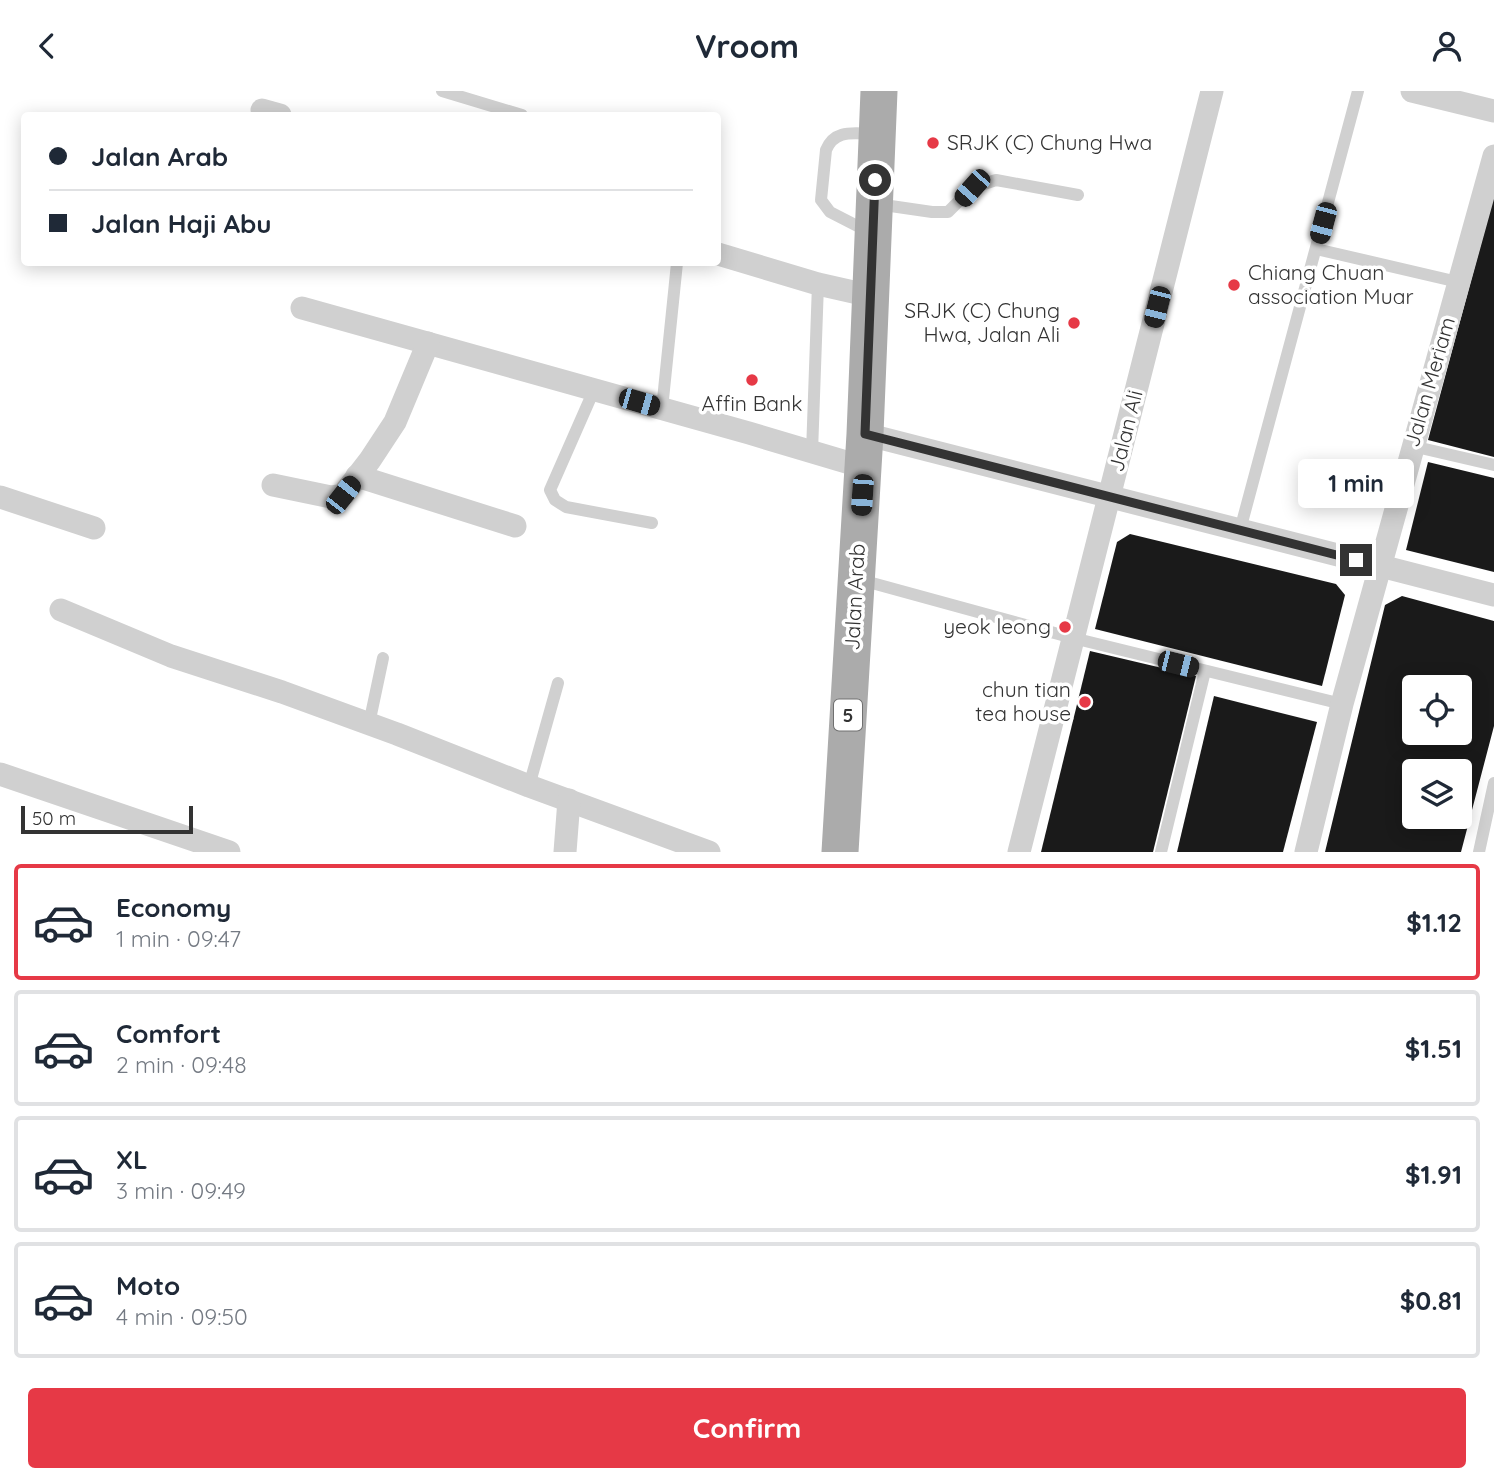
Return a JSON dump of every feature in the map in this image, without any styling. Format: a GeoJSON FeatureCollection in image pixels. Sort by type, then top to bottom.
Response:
{"type":"FeatureCollection","features":[{"type":"Feature","properties":{"kind":"main road","name":"Jalan Arab"},"geometry":{"type":"LineString","coordinates":[[840,852],[864,451],[879,91]]}},
{"type":"Feature","properties":{"kind":"street","name":"Jalan Ali"},"geometry":{"type":"LineString","coordinates":[[1019,852],[1212,91]]}},
{"type":"Feature","properties":{"kind":"street"},"geometry":{"type":"LineString","coordinates":[[1412,91],[1494,111]]}},
{"type":"Feature","properties":{"kind":"street","name":"Jalan Meriam"},"geometry":{"type":"LineString","coordinates":[[1306,852],[1342,704],[1494,156]]}},
{"type":"Feature","properties":{"kind":"street"},"geometry":{"type":"LineString","coordinates":[[721,255],[818,284],[871,296]]}},
{"type":"Feature","properties":{"kind":"street"},"geometry":{"type":"LineString","coordinates":[[302,308],[812,452],[864,451],[1109,497],[1494,595]]}},
{"type":"Feature","properties":{"kind":"street"},"geometry":{"type":"LineString","coordinates":[[273,485],[331,497],[343,495],[395,422],[428,343]]}},
{"type":"Feature","properties":{"kind":"street"},"geometry":{"type":"LineString","coordinates":[[357,477],[515,526]]}},
{"type":"Feature","properties":{"kind":"street"},"geometry":{"type":"LineString","coordinates":[[0,497],[94,529]]}},
{"type":"Feature","properties":{"kind":"street"},"geometry":{"type":"LineString","coordinates":[[61,610],[171,656],[282,692],[709,852]]}},
{"type":"Feature","properties":{"kind":"street"},"geometry":{"type":"LineString","coordinates":[[0,773],[229,852]]}},
{"type":"Feature","properties":{"kind":"street"},"geometry":{"type":"LineString","coordinates":[[565,852],[569,800]]}},
{"type":"Feature","properties":{"kind":"lane"},"geometry":{"type":"LineString","coordinates":[[442,91],[512,112]]}},
{"type":"Feature","properties":{"kind":"lane"},"geometry":{"type":"LineString","coordinates":[[1240,530],[1358,91]]}},
{"type":"Feature","properties":{"kind":"lane"},"geometry":{"type":"LineString","coordinates":[[877,134],[845,134],[835,137],[829,143],[821,200],[830,212],[873,219],[948,212],[972,188],[996,180],[1078,195]]}},
{"type":"Feature","properties":{"kind":"lane"},"geometry":{"type":"LineString","coordinates":[[1316,249],[1458,282]]}},
{"type":"Feature","properties":{"kind":"lane"},"geometry":{"type":"LineString","coordinates":[[662,409],[677,266]]}},
{"type":"Feature","properties":{"kind":"lane"},"geometry":{"type":"LineString","coordinates":[[812,452],[818,284]]}},
{"type":"Feature","properties":{"kind":"lane"},"geometry":{"type":"LineString","coordinates":[[594,390],[550,490],[555,500],[566,507],[652,523]]}},
{"type":"Feature","properties":{"kind":"lane"},"geometry":{"type":"LineString","coordinates":[[1412,446],[1494,465]]}},
{"type":"Feature","properties":{"kind":"lane"},"geometry":{"type":"LineString","coordinates":[[856,579],[1073,638],[1342,704]]}},
{"type":"Feature","properties":{"kind":"lane"},"geometry":{"type":"LineString","coordinates":[[369,724],[383,659]]}},
{"type":"Feature","properties":{"kind":"lane"},"geometry":{"type":"LineString","coordinates":[[1161,852],[1205,671]]}},
{"type":"Feature","properties":{"kind":"lane"},"geometry":{"type":"LineString","coordinates":[[529,786],[558,683]]}},
{"type":"Feature","properties":{"kind":"lane"},"geometry":{"type":"LineString","coordinates":[[1479,852],[1494,783]]}},
{"type":"Feature","properties":{"kind":"building"},"geometry":{"type":"Polygon","coordinates":[[[1494,199],[1494,457],[1428,440],[1494,199]]]}},
{"type":"Feature","properties":{"kind":"building"},"geometry":{"type":"Polygon","coordinates":[[[1428,462],[1494,478],[1494,572],[1406,550],[1428,462]]]}},
{"type":"Feature","properties":{"kind":"building"},"geometry":{"type":"Polygon","coordinates":[[[1130,534],[1336,584],[1345,595],[1322,686],[1095,629],[1117,542],[1130,534]]]}},
{"type":"Feature","properties":{"kind":"building"},"geometry":{"type":"Polygon","coordinates":[[[1402,596],[1494,621],[1494,726],[1472,810],[1472,759],[1402,759],[1402,829],[1467,829],[1461,852],[1325,852],[1385,605],[1402,596]]]}},
{"type":"Feature","properties":{"kind":"building"},"geometry":{"type":"Polygon","coordinates":[[[1090,651],[1196,676],[1153,852],[1041,852],[1090,651]]]}},
{"type":"Feature","properties":{"kind":"building"},"geometry":{"type":"Polygon","coordinates":[[[1214,696],[1317,722],[1283,852],[1177,852],[1214,696]]]}},
{"type":"Feature","properties":{"kind":"place","name":"SRJK (C) Chung Hwa"},"geometry":{"type":"Point","coordinates":[933,143]}},
{"type":"Feature","properties":{"kind":"place","name":"Chiang Chuan association Muar"},"geometry":{"type":"Point","coordinates":[1234,285]}},
{"type":"Feature","properties":{"kind":"place","name":"SRJK (C) Chung Hwa, Jalan Ali"},"geometry":{"type":"Point","coordinates":[1074,323]}},
{"type":"Feature","properties":{"kind":"place","name":"Affin Bank"},"geometry":{"type":"Point","coordinates":[752,380]}},
{"type":"Feature","properties":{"kind":"place","name":"yeok leong"},"geometry":{"type":"Point","coordinates":[1065,627]}},
{"type":"Feature","properties":{"kind":"place","name":"chun tian tea house"},"geometry":{"type":"Point","coordinates":[1085,702]}},
{"type":"Feature","properties":{"kind":"route"},"geometry":{"type":"LineString","coordinates":[[875,180],[865,434],[1356,560]]}}]}
